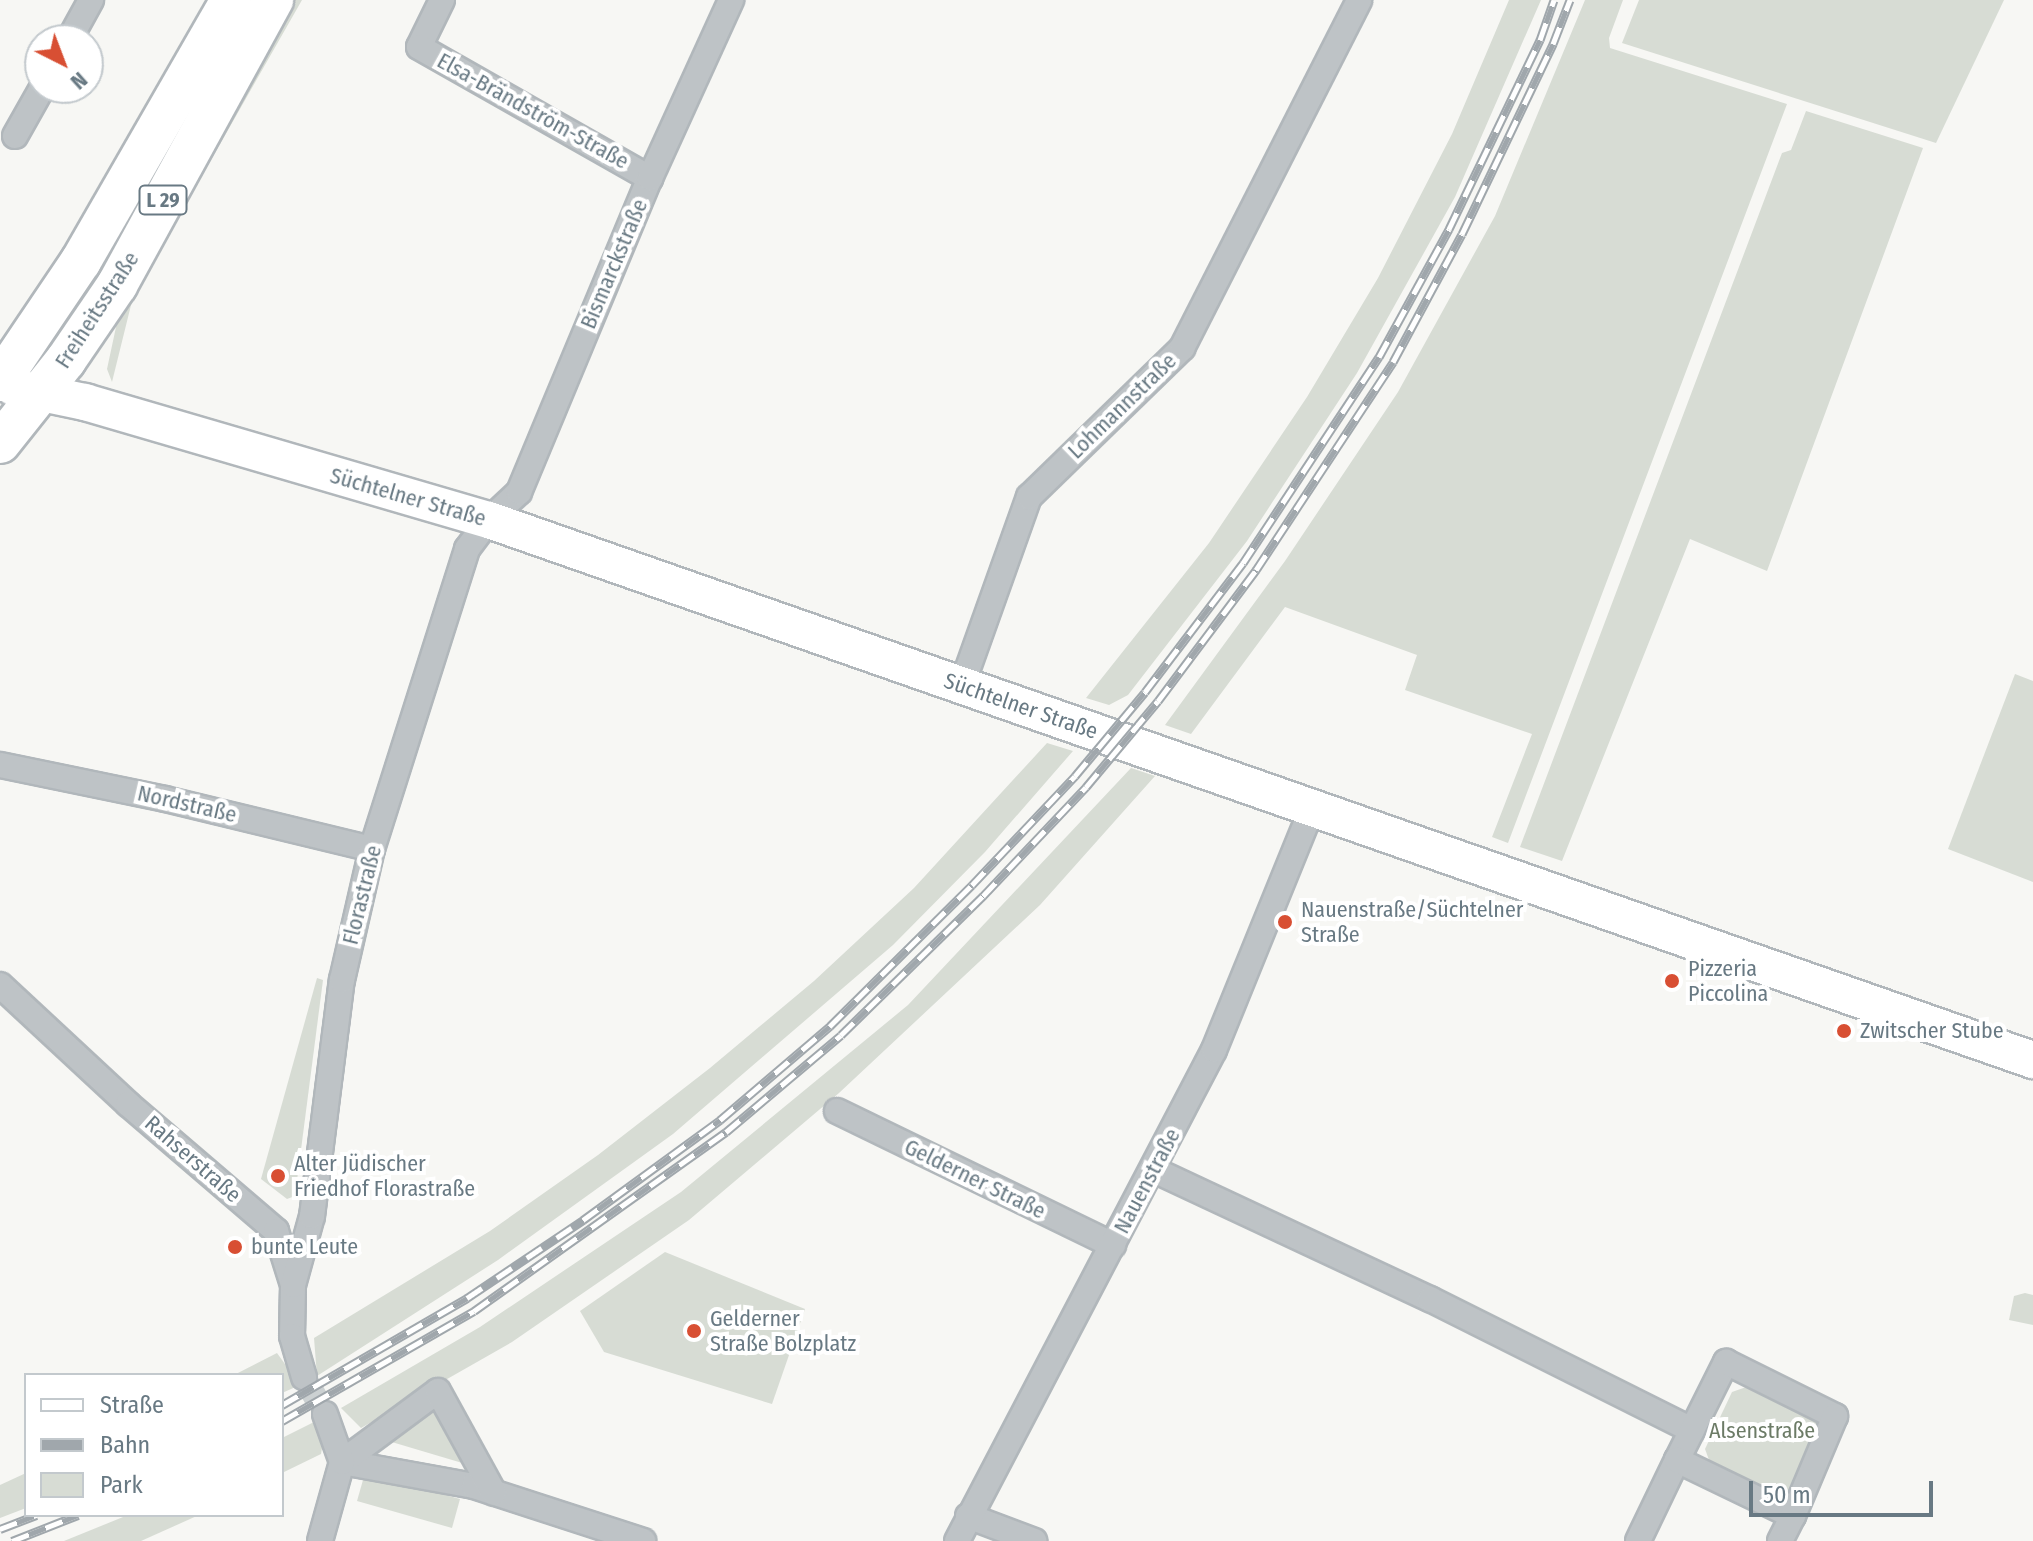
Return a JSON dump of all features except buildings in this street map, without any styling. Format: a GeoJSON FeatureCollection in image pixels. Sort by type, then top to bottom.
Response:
{"type":"FeatureCollection","features":[{"type":"Feature","properties":{"kind":"main road","name":"Freiheitsstraße"},"geometry":{"type":"LineString","coordinates":[[0,383],[81,261],[231,0]]}},
{"type":"Feature","properties":{"kind":"main road","name":"Freiheitsstraße"},"geometry":{"type":"LineString","coordinates":[[0,443],[66,360],[117,285],[273,0]]}},
{"type":"Feature","properties":{"kind":"main road"},"geometry":{"type":"LineString","coordinates":[[66,360],[85,402]]}},
{"type":"Feature","properties":{"kind":"main road","name":"Süchtelner Straße"},"geometry":{"type":"LineString","coordinates":[[0,383],[85,402],[489,520],[2033,1060]]}},
{"type":"Feature","properties":{"kind":"street"},"geometry":{"type":"LineString","coordinates":[[78,24],[91,0]]}},
{"type":"Feature","properties":{"kind":"street","name":"Elsa-Brändström-Straße"},"geometry":{"type":"LineString","coordinates":[[442,0],[419,47],[650,178]]}},
{"type":"Feature","properties":{"kind":"street","name":"Bismarckstraße"},"geometry":{"type":"LineString","coordinates":[[489,520],[519,492],[650,178],[731,0]]}},
{"type":"Feature","properties":{"kind":"street","name":"Lohmannstraße"},"geometry":{"type":"LineString","coordinates":[[962,685],[1029,497],[1182,348],[1359,0]]}},
{"type":"Feature","properties":{"kind":"street"},"geometry":{"type":"LineString","coordinates":[[15,136],[33,104]]}},
{"type":"Feature","properties":{"kind":"street","name":"Florastraße"},"geometry":{"type":"LineString","coordinates":[[293,1285],[312,1216],[342,980],[372,849],[467,549],[489,520]]}},
{"type":"Feature","properties":{"kind":"street","name":"Nordstraße"},"geometry":{"type":"LineString","coordinates":[[0,765],[165,799],[372,849]]}},
{"type":"Feature","properties":{"kind":"street","name":"Nauenstraße"},"geometry":{"type":"LineString","coordinates":[[957,1541],[1154,1170],[1214,1050],[1312,809]]}},
{"type":"Feature","properties":{"kind":"street","name":"Rahserstraße"},"geometry":{"type":"LineString","coordinates":[[0,985],[128,1104],[276,1231],[293,1285],[292,1336],[304,1377]]}},
{"type":"Feature","properties":{"kind":"street","name":"Gelderner Straße"},"geometry":{"type":"LineString","coordinates":[[837,1111],[1113,1245]]}},
{"type":"Feature","properties":{"kind":"street"},"geometry":{"type":"LineString","coordinates":[[1154,1170],[1430,1299],[1692,1430]]}},
{"type":"Feature","properties":{"kind":"street"},"geometry":{"type":"LineString","coordinates":[[1638,1541],[1726,1362],[1835,1416],[1780,1541]]}},
{"type":"Feature","properties":{"kind":"street"},"geometry":{"type":"LineString","coordinates":[[342,1462],[438,1391],[494,1493]]}},
{"type":"Feature","properties":{"kind":"street"},"geometry":{"type":"LineString","coordinates":[[320,1541],[342,1462],[325,1414]]}},
{"type":"Feature","properties":{"kind":"street"},"geometry":{"type":"LineString","coordinates":[[1677,1460],[1793,1516]]}},
{"type":"Feature","properties":{"kind":"street"},"geometry":{"type":"LineString","coordinates":[[342,1462],[474,1486],[643,1541]]}},
{"type":"Feature","properties":{"kind":"street"},"geometry":{"type":"LineString","coordinates":[[968,1516],[1024,1539]]}},
{"type":"Feature","properties":{"kind":"green space"},"geometry":{"type":"Polygon","coordinates":[[[288,0],[302,0],[133,297],[112,382],[107,369],[122,299],[288,0]]]}},
{"type":"Feature","properties":{"kind":"green space"},"geometry":{"type":"Polygon","coordinates":[[[1509,0],[1541,0],[1455,197],[1357,373],[1247,541],[1128,695],[1109,705],[1086,698],[1209,543],[1307,397],[1378,278],[1452,134],[1509,0]]]}},
{"type":"Feature","properties":{"kind":"green space"},"geometry":{"type":"Polygon","coordinates":[[[1585,0],[1623,0],[1609,38],[1610,48],[1787,104],[1508,843],[1492,837],[1532,734],[1405,690],[1417,655],[1285,607],[1191,734],[1165,725],[1285,561],[1398,392],[1495,216],[1585,0]]]}},
{"type":"Feature","properties":{"kind":"green space"},"geometry":{"type":"Polygon","coordinates":[[[1639,0],[2004,0],[1936,143],[1622,43],[1639,0]]]}},
{"type":"Feature","properties":{"kind":"green space"},"geometry":{"type":"Polygon","coordinates":[[[1806,111],[1923,148],[1767,571],[1690,539],[1562,861],[1520,847],[1782,153],[1791,150],[1806,111]]]}},
{"type":"Feature","properties":{"kind":"green space"},"geometry":{"type":"Polygon","coordinates":[[[2015,674],[2033,681],[2033,882],[1948,849],[2015,674]]]}},
{"type":"Feature","properties":{"kind":"green space"},"geometry":{"type":"Polygon","coordinates":[[[1047,743],[1073,751],[985,852],[893,945],[673,1134],[498,1260],[317,1376],[314,1338],[490,1231],[598,1155],[710,1068],[814,981],[914,888],[1047,743]]]}},
{"type":"Feature","properties":{"kind":"green space"},"geometry":{"type":"Polygon","coordinates":[[[1131,768],[1155,776],[1040,905],[839,1093],[689,1220],[512,1342],[361,1428],[341,1408],[480,1327],[681,1192],[908,1005],[1131,768]]]}},
{"type":"Feature","properties":{"kind":"green space"},"geometry":{"type":"Polygon","coordinates":[[[317,978],[323,980],[295,1196],[287,1199],[261,1179],[317,978]]]}},
{"type":"Feature","properties":{"kind":"green space","name":"Gelderner Straße Bolzplatz"},"geometry":{"type":"Polygon","coordinates":[[[665,1252],[805,1309],[772,1404],[604,1352],[580,1311],[665,1252]]]}},
{"type":"Feature","properties":{"kind":"green space"},"geometry":{"type":"Polygon","coordinates":[[[2025,1293],[2033,1295],[2033,1325],[2009,1320],[2014,1296],[2025,1293]]]}},
{"type":"Feature","properties":{"kind":"green space"},"geometry":{"type":"Polygon","coordinates":[[[277,1353],[300,1385],[284,1392],[284,1373],[238,1373],[277,1353]]]}},
{"type":"Feature","properties":{"kind":"green space","name":"Alsenstraße"},"geometry":{"type":"Polygon","coordinates":[[[1752,1385],[1817,1417],[1823,1437],[1796,1492],[1777,1500],[1712,1468],[1705,1449],[1732,1392],[1752,1385]]]}},
{"type":"Feature","properties":{"kind":"green space"},"geometry":{"type":"Polygon","coordinates":[[[436,1407],[469,1465],[385,1440],[436,1407]]]}},
{"type":"Feature","properties":{"kind":"green space"},"geometry":{"type":"Polygon","coordinates":[[[318,1420],[323,1442],[321,1454],[284,1472],[284,1437],[318,1420]]]}},
{"type":"Feature","properties":{"kind":"green space"},"geometry":{"type":"Polygon","coordinates":[[[365,1473],[460,1499],[452,1528],[357,1501],[365,1473]]]}},
{"type":"Feature","properties":{"kind":"green space"},"geometry":{"type":"Polygon","coordinates":[[[24,1474],[24,1509],[0,1518],[0,1485],[24,1474]]]}},
{"type":"Feature","properties":{"kind":"green space"},"geometry":{"type":"Polygon","coordinates":[[[123,1517],[195,1517],[141,1541],[64,1541],[123,1517]]]}},
{"type":"Feature","properties":{"kind":"tunnel"},"geometry":{"type":"LineString","coordinates":[[304,1377],[325,1414]]}},
{"type":"Feature","properties":{"kind":"railway"},"geometry":{"type":"LineString","coordinates":[[284,1404],[467,1298],[583,1220],[720,1120],[830,1026],[972,885],[1075,776],[1145,692],[1243,563],[1379,357],[1449,229],[1540,40],[1554,0]]}},
{"type":"Feature","properties":{"kind":"railway"},"geometry":{"type":"LineString","coordinates":[[284,1420],[474,1311],[726,1132],[841,1035],[983,896],[1086,787],[1158,701],[1256,570],[1393,362],[1462,234],[1553,44],[1570,0]]}},
{"type":"Feature","properties":{"kind":"railway"},"geometry":{"type":"LineString","coordinates":[[0,1529],[31,1517]]}},
{"type":"Feature","properties":{"kind":"railway"},"geometry":{"type":"LineString","coordinates":[[12,1541],[73,1517]]}},
{"type":"Feature","properties":{"kind":"place","name":"Nauenstraße/Süchtelner Straße"},"geometry":{"type":"Point","coordinates":[1285,922]}},
{"type":"Feature","properties":{"kind":"place","name":"Pizzeria Piccolina"},"geometry":{"type":"Point","coordinates":[1672,981]}},
{"type":"Feature","properties":{"kind":"place","name":"Zwitscher Stube"},"geometry":{"type":"Point","coordinates":[1844,1031]}},
{"type":"Feature","properties":{"kind":"place","name":"Alter Jüdischer Friedhof Florastraße"},"geometry":{"type":"Point","coordinates":[278,1176]}},
{"type":"Feature","properties":{"kind":"place","name":"bunte Leute"},"geometry":{"type":"Point","coordinates":[235,1247]}},
{"type":"Feature","properties":{"kind":"place","name":"Gelderner Straße Bolzplatz"},"geometry":{"type":"Point","coordinates":[694,1331]}}]}
